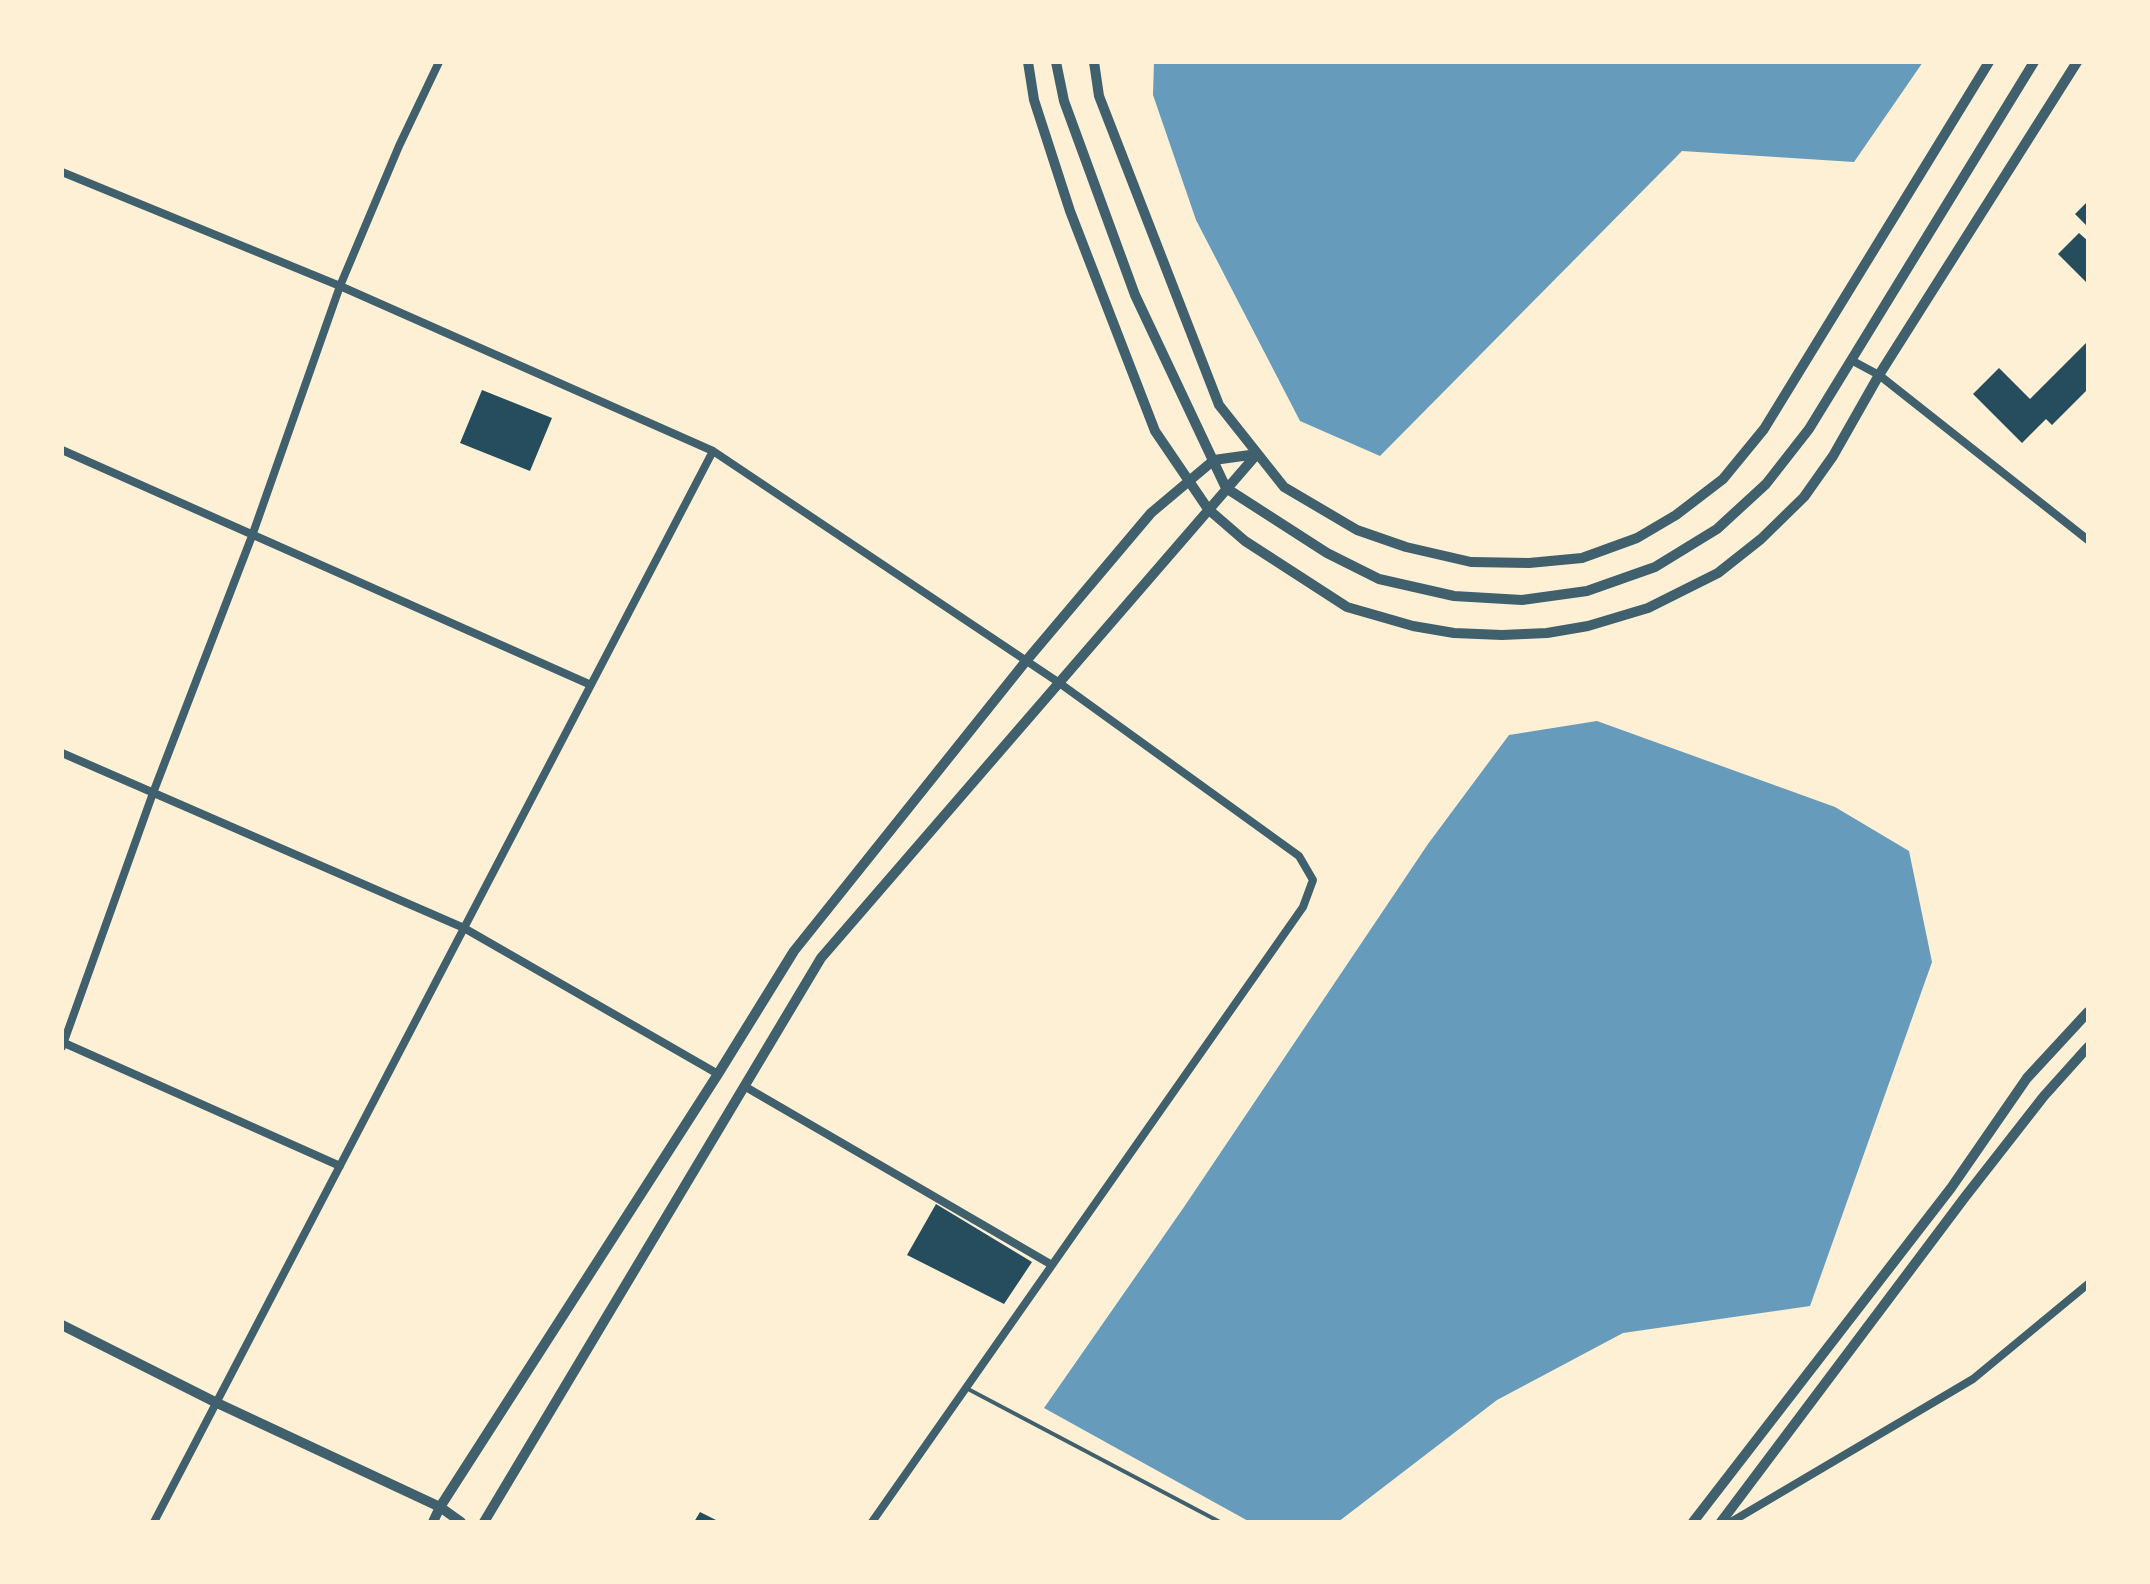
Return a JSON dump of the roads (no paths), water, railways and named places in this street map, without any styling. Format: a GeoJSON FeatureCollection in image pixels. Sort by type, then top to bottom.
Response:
{"type":"FeatureCollection","features":[{"type":"Feature","properties":{"kind":"street"},"geometry":{"type":"LineString","coordinates":[[340,1166],[63,1044],[153,793],[252,536],[340,286],[399,146],[439,62]]}},
{"type":"Feature","properties":{"kind":"street"},"geometry":{"type":"LineString","coordinates":[[1028,62],[1034,100],[1070,211],[1155,431],[1208,509],[1245,541],[1347,607],[1377,617],[1454,633],[1547,633],[1588,626],[1648,608],[1718,573],[1761,539],[1804,497],[1833,456],[1879,375],[2077,62]]}},
{"type":"Feature","properties":{"kind":"street"},"geometry":{"type":"LineString","coordinates":[[1056,62],[1064,101],[1135,295],[1226,488],[1327,553],[1379,579],[1467,597],[1522,600],[1587,591],[1655,567],[1717,529],[1766,484],[1809,429],[2034,62]]}},
{"type":"Feature","properties":{"kind":"street"},"geometry":{"type":"LineString","coordinates":[[1094,62],[1099,96],[1219,405],[1284,487],[1357,530],[1406,547],[1471,562],[1529,563],[1582,558],[1637,538],[1676,515],[1723,479],[1764,429],[1989,62]]}},
{"type":"Feature","properties":{"kind":"street"},"geometry":{"type":"LineString","coordinates":[[62,172],[340,286],[713,451],[1058,682],[1299,856],[1313,880],[1303,907],[872,1522]]}},
{"type":"Feature","properties":{"kind":"street"},"geometry":{"type":"LineString","coordinates":[[1851,360],[1879,375],[2086,536]]}},
{"type":"Feature","properties":{"kind":"street"},"geometry":{"type":"LineString","coordinates":[[62,450],[591,685]]}},
{"type":"Feature","properties":{"kind":"street"},"geometry":{"type":"LineString","coordinates":[[154,1522],[713,451]]}},
{"type":"Feature","properties":{"kind":"street"},"geometry":{"type":"LineString","coordinates":[[433,1522],[794,951],[1026,661],[1151,513],[1214,460],[1257,454]]}},
{"type":"Feature","properties":{"kind":"street"},"geometry":{"type":"LineString","coordinates":[[484,1522],[821,958],[1257,454]]}},
{"type":"Feature","properties":{"kind":"street"},"geometry":{"type":"LineString","coordinates":[[62,753],[464,928],[718,1074]]}},
{"type":"Feature","properties":{"kind":"street"},"geometry":{"type":"LineString","coordinates":[[1693,1522],[1951,1188],[2027,1078],[2088,1012]]}},
{"type":"Feature","properties":{"kind":"street"},"geometry":{"type":"LineString","coordinates":[[1721,1522],[1965,1197],[2044,1096],[2088,1047]]}},
{"type":"Feature","properties":{"kind":"street"},"geometry":{"type":"LineString","coordinates":[[744,1086],[1052,1265]]}},
{"type":"Feature","properties":{"kind":"street"},"geometry":{"type":"LineString","coordinates":[[1731,1522],[1973,1379],[2088,1284]]}},
{"type":"Feature","properties":{"kind":"street"},"geometry":{"type":"LineString","coordinates":[[62,1325],[215,1402],[440,1507],[461,1522]]}},
{"type":"Feature","properties":{"kind":"lane"},"geometry":{"type":"LineString","coordinates":[[965,1388],[1220,1522]]}},
{"type":"Feature","properties":{"kind":"water"},"geometry":{"type":"Polygon","coordinates":[[[1154,62],[1923,62],[1854,162],[1682,151],[1380,456],[1300,421],[1196,220],[1153,95],[1154,62]]]}},
{"type":"Feature","properties":{"kind":"water"},"geometry":{"type":"Polygon","coordinates":[[[1597,721],[1835,807],[1909,851],[1932,962],[1810,1306],[1623,1333],[1497,1400],[1338,1522],[1250,1522],[1044,1408],[1184,1207],[1428,844],[1509,735],[1597,721]]]}}]}
